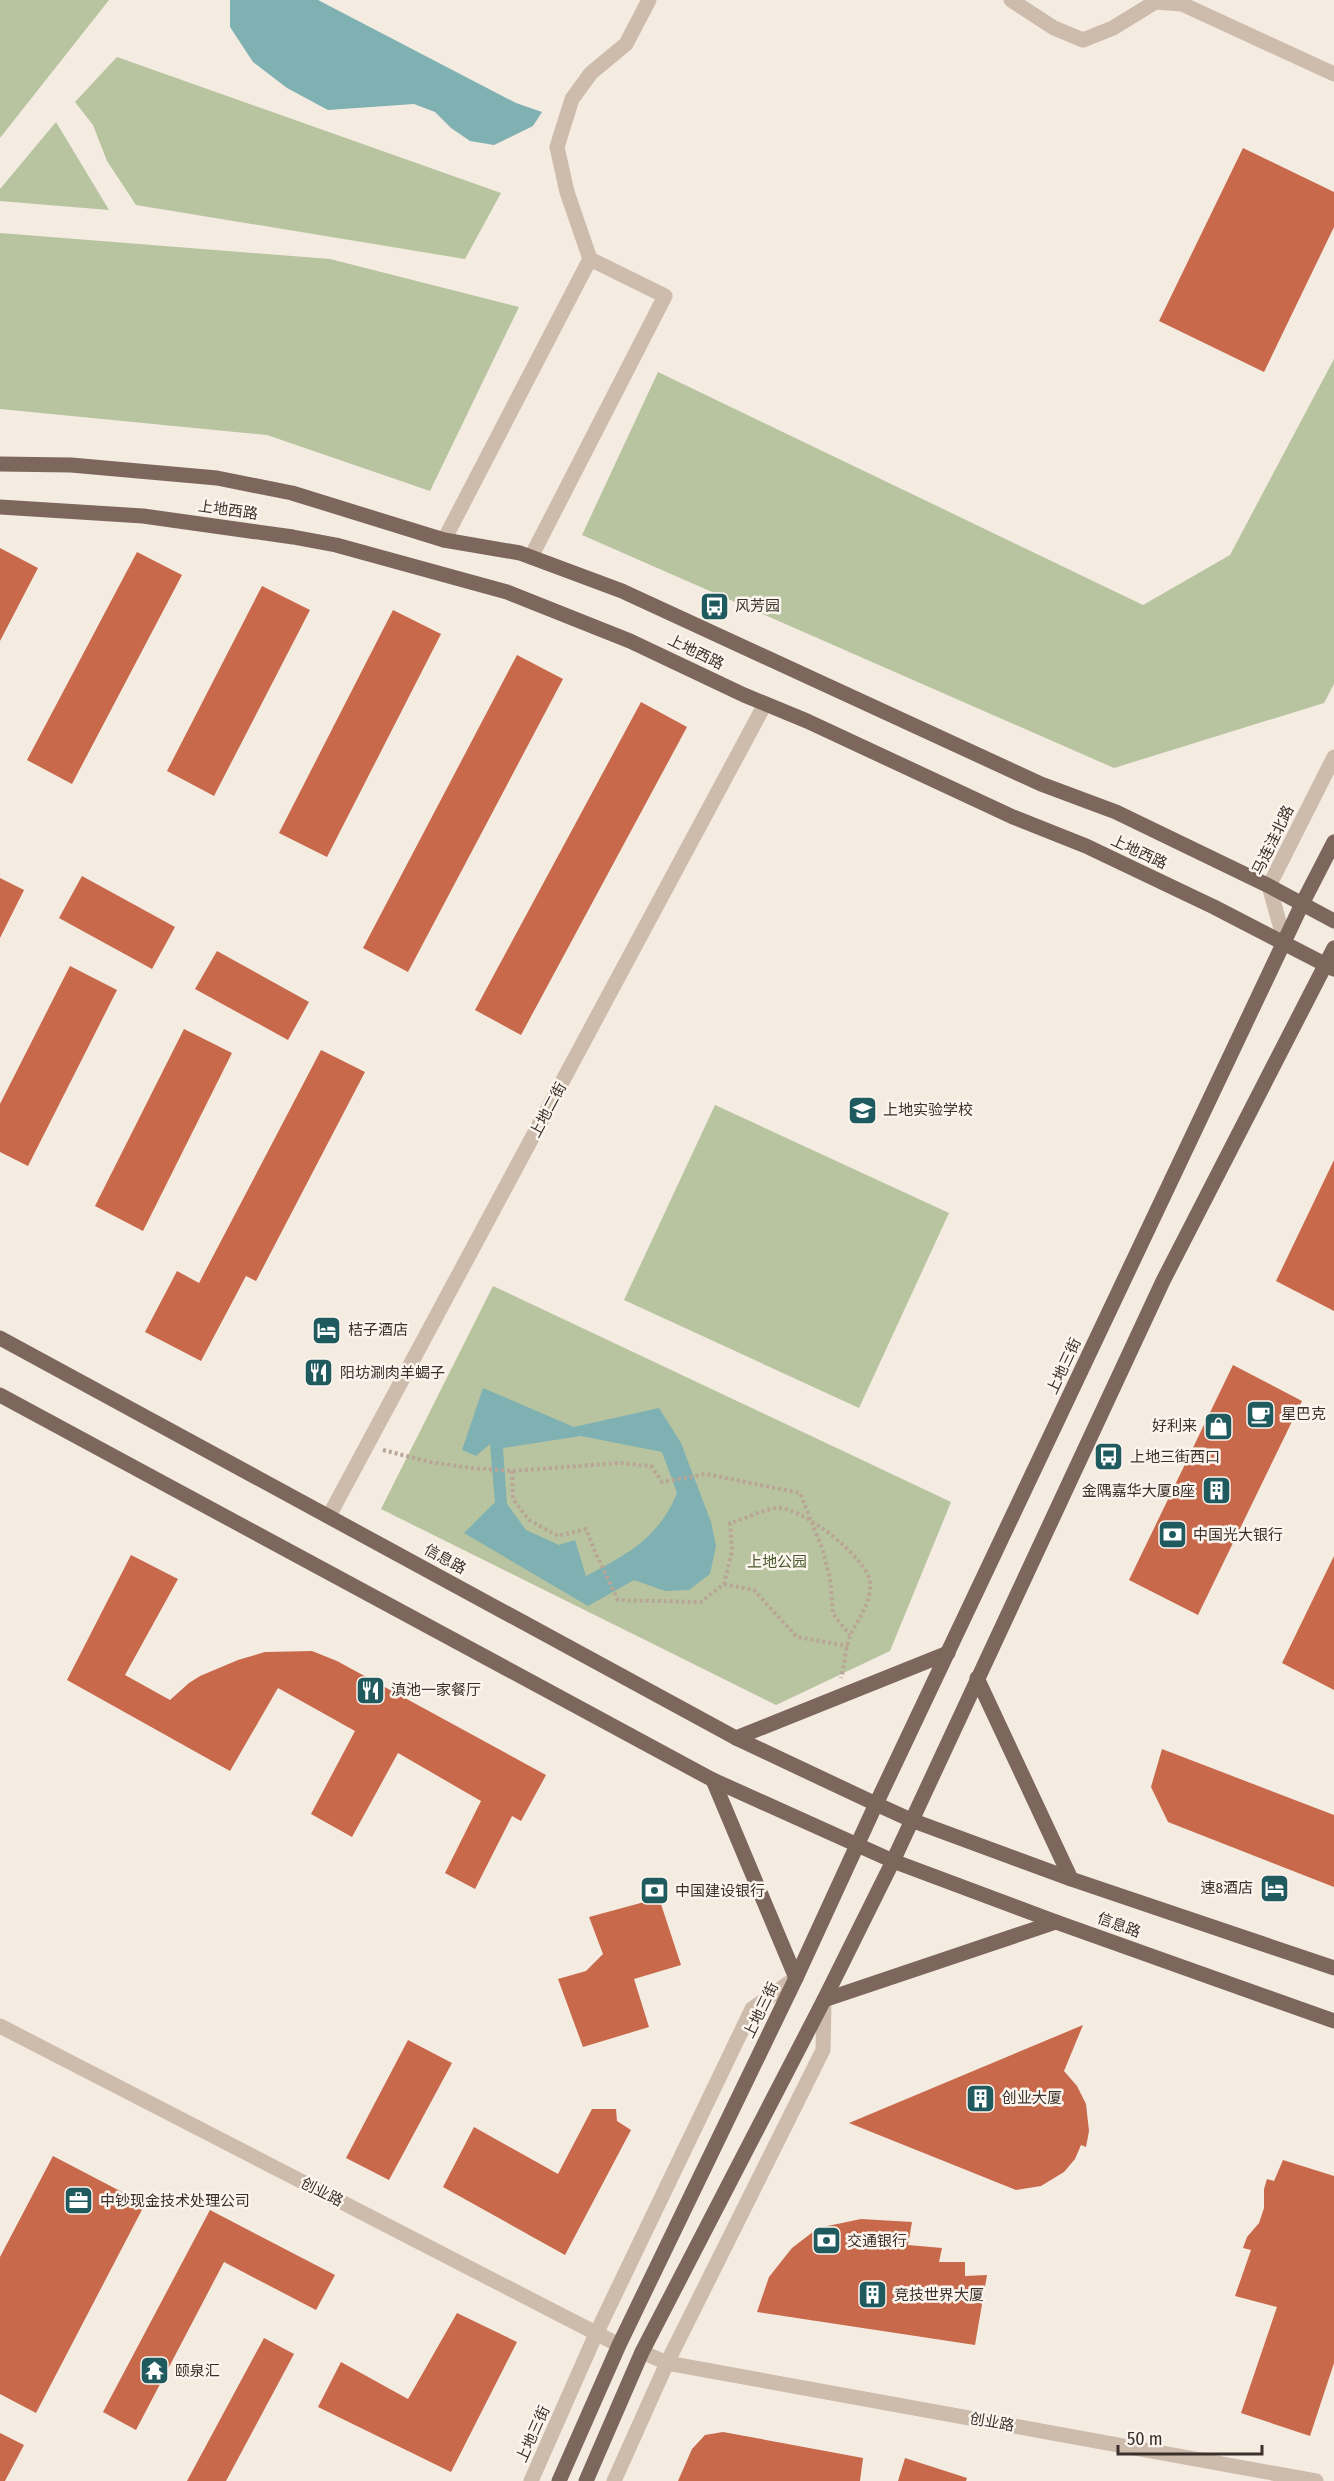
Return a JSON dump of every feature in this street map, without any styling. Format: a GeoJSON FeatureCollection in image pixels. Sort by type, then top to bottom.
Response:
{"type":"FeatureCollection","features":[{"type":"Feature","properties":{"kind":"main road","name":"上地西路"},"geometry":{"type":"LineString","coordinates":[[0,464],[71,465],[217,478],[292,493],[444,540],[519,553],[622,591],[1041,784],[1116,812],[1269,886],[1334,921]]}},
{"type":"Feature","properties":{"kind":"main road","name":"上地西路"},"geometry":{"type":"LineString","coordinates":[[0,507],[143,516],[293,537],[336,545],[507,592],[630,641],[1013,817],[1086,846],[1330,967]]}},
{"type":"Feature","properties":{"kind":"main road"},"geometry":{"type":"LineString","coordinates":[[1302,904],[1334,842]]}},
{"type":"Feature","properties":{"kind":"main road","name":"上地三街"},"geometry":{"type":"LineString","coordinates":[[559,2481],[619,2345],[796,1977],[1302,904]]}},
{"type":"Feature","properties":{"kind":"main road"},"geometry":{"type":"LineString","coordinates":[[586,2481],[642,2352],[825,2000],[893,1861],[1163,1281],[1330,967],[1334,948]]}},
{"type":"Feature","properties":{"kind":"main road","name":"信息路"},"geometry":{"type":"LineString","coordinates":[[0,1338],[736,1738],[911,1820],[1071,1879],[1334,1968]]}},
{"type":"Feature","properties":{"kind":"main road"},"geometry":{"type":"LineString","coordinates":[[0,1395],[714,1780],[796,1977]]}},
{"type":"Feature","properties":{"kind":"main road"},"geometry":{"type":"LineString","coordinates":[[736,1738],[948,1653]]}},
{"type":"Feature","properties":{"kind":"main road"},"geometry":{"type":"LineString","coordinates":[[977,1678],[1071,1879]]}},
{"type":"Feature","properties":{"kind":"main road","name":"信息路"},"geometry":{"type":"LineString","coordinates":[[714,1780],[893,1861],[1334,2021]]}},
{"type":"Feature","properties":{"kind":"main road"},"geometry":{"type":"LineString","coordinates":[[825,2000],[1056,1922]]}},
{"type":"Feature","properties":{"kind":"street"},"geometry":{"type":"LineString","coordinates":[[531,558],[665,297],[590,260],[567,192],[557,147],[572,99],[591,73],[626,44],[649,0]]}},
{"type":"Feature","properties":{"kind":"street"},"geometry":{"type":"LineString","coordinates":[[1011,0],[1054,28],[1083,40],[1113,28],[1155,2],[1182,4],[1334,74]]}},
{"type":"Feature","properties":{"kind":"street"},"geometry":{"type":"LineString","coordinates":[[444,540],[590,260]]}},
{"type":"Feature","properties":{"kind":"street","name":"上地二街"},"geometry":{"type":"LineString","coordinates":[[329,1516],[765,704]]}},
{"type":"Feature","properties":{"kind":"street","name":"马连洼北路"},"geometry":{"type":"LineString","coordinates":[[1285,943],[1269,886],[1334,757]]}},
{"type":"Feature","properties":{"kind":"street","name":"上地三街"},"geometry":{"type":"LineString","coordinates":[[531,2481],[596,2334],[752,2009],[796,1977]]}},
{"type":"Feature","properties":{"kind":"street"},"geometry":{"type":"LineString","coordinates":[[614,2481],[667,2363],[823,2050],[825,2000]]}},
{"type":"Feature","properties":{"kind":"street","name":"创业路"},"geometry":{"type":"LineString","coordinates":[[0,2026],[619,2345]]}},
{"type":"Feature","properties":{"kind":"street","name":"创业路"},"geometry":{"type":"LineString","coordinates":[[642,2352],[667,2363],[1316,2481]]}},
{"type":"Feature","properties":{"kind":"path"},"geometry":{"type":"LineString","coordinates":[[368,1446],[430,1462],[512,1471],[618,1463],[651,1466],[662,1482],[706,1474],[800,1494],[822,1548],[830,1578],[833,1614],[850,1635]]}},
{"type":"Feature","properties":{"kind":"path"},"geometry":{"type":"LineString","coordinates":[[512,1471],[513,1499],[529,1520],[558,1536],[586,1529],[618,1600],[700,1602],[724,1584],[732,1552],[730,1523],[780,1508],[811,1521],[833,1536],[857,1558],[871,1582],[866,1611],[850,1635],[836,1698]]}},
{"type":"Feature","properties":{"kind":"path"},"geometry":{"type":"LineString","coordinates":[[724,1584],[754,1590],[797,1637],[848,1646]]}},
{"type":"Feature","properties":{"kind":"green space"},"geometry":{"type":"Polygon","coordinates":[[[0,0],[109,0],[0,138],[0,0]]]}},
{"type":"Feature","properties":{"kind":"green space"},"geometry":{"type":"Polygon","coordinates":[[[117,57],[501,193],[465,259],[136,205],[107,161],[93,125],[75,102],[117,57]]]}},
{"type":"Feature","properties":{"kind":"green space"},"geometry":{"type":"Polygon","coordinates":[[[56,122],[109,210],[0,201],[0,189],[56,122]]]}},
{"type":"Feature","properties":{"kind":"green space"},"geometry":{"type":"Polygon","coordinates":[[[0,233],[330,259],[519,307],[430,491],[267,435],[0,409],[0,233]]]}},
{"type":"Feature","properties":{"kind":"green space"},"geometry":{"type":"Polygon","coordinates":[[[1334,359],[1334,684],[1324,703],[1114,768],[582,535],[658,372],[1143,605],[1230,555],[1334,359]]]}},
{"type":"Feature","properties":{"kind":"green space"},"geometry":{"type":"Polygon","coordinates":[[[715,1105],[949,1213],[859,1408],[624,1300],[715,1105]]]}},
{"type":"Feature","properties":{"kind":"green space","name":"上地公园"},"geometry":{"type":"Polygon","coordinates":[[[493,1286],[951,1502],[890,1651],[776,1705],[381,1509],[493,1286]]]}},
{"type":"Feature","properties":{"kind":"water"},"geometry":{"type":"Polygon","coordinates":[[[230,0],[318,0],[516,103],[542,112],[533,126],[494,145],[470,141],[451,128],[435,112],[414,104],[328,110],[287,88],[253,62],[230,27],[230,0]]]}},
{"type":"Feature","properties":{"kind":"water"},"geometry":{"type":"Polygon","coordinates":[[[483,1388],[574,1427],[659,1408],[681,1443],[711,1522],[716,1546],[710,1574],[689,1590],[665,1591],[634,1580],[588,1606],[464,1533],[495,1502],[490,1444],[476,1456],[462,1450],[483,1388]],[[581,1436],[503,1448],[507,1504],[526,1530],[559,1545],[575,1540],[586,1576],[615,1561],[640,1544],[651,1534],[670,1509],[677,1493],[662,1452],[581,1436]]]}},
{"type":"Feature","properties":{"kind":"building"},"geometry":{"type":"Polygon","coordinates":[[[1243,148],[1334,192],[1334,227],[1264,372],[1159,321],[1243,148]]]}},
{"type":"Feature","properties":{"kind":"building"},"geometry":{"type":"Polygon","coordinates":[[[0,548],[38,568],[0,641],[0,548]]]}},
{"type":"Feature","properties":{"kind":"building"},"geometry":{"type":"Polygon","coordinates":[[[137,552],[182,575],[72,784],[27,760],[137,552]]]}},
{"type":"Feature","properties":{"kind":"building"},"geometry":{"type":"Polygon","coordinates":[[[262,586],[310,610],[214,796],[167,771],[262,586]]]}},
{"type":"Feature","properties":{"kind":"building"},"geometry":{"type":"Polygon","coordinates":[[[393,610],[441,634],[327,857],[279,833],[393,610]]]}},
{"type":"Feature","properties":{"kind":"building"},"geometry":{"type":"Polygon","coordinates":[[[517,655],[563,679],[408,972],[363,948],[517,655]]]}},
{"type":"Feature","properties":{"kind":"building"},"geometry":{"type":"Polygon","coordinates":[[[641,702],[687,727],[521,1035],[475,1010],[641,702]]]}},
{"type":"Feature","properties":{"kind":"building"},"geometry":{"type":"Polygon","coordinates":[[[82,876],[175,927],[152,969],[59,918],[82,876]]]}},
{"type":"Feature","properties":{"kind":"building"},"geometry":{"type":"Polygon","coordinates":[[[0,878],[24,890],[0,938],[0,878]]]}},
{"type":"Feature","properties":{"kind":"building"},"geometry":{"type":"Polygon","coordinates":[[[217,951],[309,1002],[288,1040],[195,989],[217,951]]]}},
{"type":"Feature","properties":{"kind":"building"},"geometry":{"type":"Polygon","coordinates":[[[70,966],[117,990],[28,1166],[0,1152],[0,1104],[70,966]]]}},
{"type":"Feature","properties":{"kind":"building"},"geometry":{"type":"Polygon","coordinates":[[[184,1029],[232,1053],[143,1231],[95,1206],[184,1029]]]}},
{"type":"Feature","properties":{"kind":"building"},"geometry":{"type":"Polygon","coordinates":[[[321,1050],[365,1072],[256,1281],[246,1276],[201,1361],[145,1332],[177,1271],[199,1283],[321,1050]]]}},
{"type":"Feature","properties":{"kind":"building"},"geometry":{"type":"Polygon","coordinates":[[[1334,1160],[1334,1311],[1276,1281],[1334,1160]]]}},
{"type":"Feature","properties":{"kind":"building","name":"金隅嘉华大厦B座"},"geometry":{"type":"Polygon","coordinates":[[[1233,1365],[1302,1401],[1198,1615],[1129,1580],[1233,1365]]]}},
{"type":"Feature","properties":{"kind":"building"},"geometry":{"type":"Polygon","coordinates":[[[131,1555],[178,1579],[125,1675],[170,1700],[200,1676],[238,1660],[265,1652],[312,1651],[337,1661],[546,1775],[521,1821],[512,1816],[475,1889],[445,1873],[481,1801],[398,1753],[352,1837],[311,1814],[355,1731],[278,1688],[230,1771],[67,1680],[131,1555]]]}},
{"type":"Feature","properties":{"kind":"building"},"geometry":{"type":"Polygon","coordinates":[[[1334,1556],[1334,1690],[1282,1663],[1334,1556]]]}},
{"type":"Feature","properties":{"kind":"building"},"geometry":{"type":"Polygon","coordinates":[[[1162,1749],[1334,1815],[1334,1887],[1168,1822],[1151,1787],[1162,1749]]]}},
{"type":"Feature","properties":{"kind":"building"},"geometry":{"type":"Polygon","coordinates":[[[659,1898],[681,1965],[634,1979],[649,2027],[583,2047],[558,1979],[586,1971],[603,1954],[589,1917],[659,1898]]]}},
{"type":"Feature","properties":{"kind":"building","name":"创业大厦"},"geometry":{"type":"Polygon","coordinates":[[[1083,2025],[1064,2071],[1077,2086],[1086,2104],[1089,2131],[1086,2147],[1081,2145],[1075,2159],[1064,2172],[1041,2186],[1016,2190],[849,2123],[1083,2025]]]}},
{"type":"Feature","properties":{"kind":"building"},"geometry":{"type":"Polygon","coordinates":[[[408,2040],[452,2063],[389,2180],[346,2158],[408,2040]]]}},
{"type":"Feature","properties":{"kind":"building"},"geometry":{"type":"Polygon","coordinates":[[[592,2109],[616,2109],[617,2121],[631,2130],[565,2255],[443,2187],[474,2127],[558,2174],[592,2109]]]}},
{"type":"Feature","properties":{"kind":"building"},"geometry":{"type":"Polygon","coordinates":[[[53,2156],[145,2204],[36,2413],[0,2394],[0,2257],[53,2156]]]}},
{"type":"Feature","properties":{"kind":"building"},"geometry":{"type":"Polygon","coordinates":[[[1283,2160],[1334,2176],[1334,2363],[1310,2436],[1241,2413],[1277,2307],[1235,2296],[1251,2250],[1243,2248],[1247,2237],[1259,2223],[1264,2208],[1264,2189],[1267,2179],[1274,2181],[1283,2160]]]}},
{"type":"Feature","properties":{"kind":"building"},"geometry":{"type":"Polygon","coordinates":[[[210,2210],[335,2275],[316,2310],[224,2262],[136,2430],[103,2412],[210,2210]]]}},
{"type":"Feature","properties":{"kind":"building","name":"竞技世界大厦"},"geometry":{"type":"Polygon","coordinates":[[[861,2219],[912,2222],[908,2245],[942,2248],[939,2262],[965,2262],[965,2276],[987,2275],[975,2345],[757,2312],[769,2277],[792,2248],[818,2228],[861,2219]]]}},
{"type":"Feature","properties":{"kind":"building"},"geometry":{"type":"Polygon","coordinates":[[[457,2313],[517,2342],[451,2472],[318,2407],[341,2362],[408,2399],[457,2313]]]}},
{"type":"Feature","properties":{"kind":"building"},"geometry":{"type":"Polygon","coordinates":[[[264,2338],[294,2354],[226,2481],[187,2481],[264,2338]]]}},
{"type":"Feature","properties":{"kind":"building"},"geometry":{"type":"Polygon","coordinates":[[[723,2432],[863,2458],[860,2481],[678,2481],[692,2449],[705,2435],[723,2432]]]}},
{"type":"Feature","properties":{"kind":"building"},"geometry":{"type":"Polygon","coordinates":[[[0,2433],[24,2445],[5,2481],[0,2481],[0,2433]]]}},
{"type":"Feature","properties":{"kind":"building"},"geometry":{"type":"Polygon","coordinates":[[[905,2458],[967,2478],[966,2481],[898,2481],[905,2458]]]}},
{"type":"Feature","properties":{"kind":"place","name":"风芳园"},"geometry":{"type":"Point","coordinates":[714,606]}},
{"type":"Feature","properties":{"kind":"place","name":"上地实验学校"},"geometry":{"type":"Point","coordinates":[862,1110]}},
{"type":"Feature","properties":{"kind":"place","name":"桔子酒店"},"geometry":{"type":"Point","coordinates":[327,1330]}},
{"type":"Feature","properties":{"kind":"place","name":"阳坊涮肉羊蝎子"},"geometry":{"type":"Point","coordinates":[319,1373]}},
{"type":"Feature","properties":{"kind":"place","name":"星巴克"},"geometry":{"type":"Point","coordinates":[1260,1414]}},
{"type":"Feature","properties":{"kind":"place","name":"好利来"},"geometry":{"type":"Point","coordinates":[1218,1426]}},
{"type":"Feature","properties":{"kind":"place","name":"上地三街西口"},"geometry":{"type":"Point","coordinates":[1109,1457]}},
{"type":"Feature","properties":{"kind":"place","name":"金隅嘉华大厦B座"},"geometry":{"type":"Point","coordinates":[1216,1491]}},
{"type":"Feature","properties":{"kind":"place","name":"中国光大银行"},"geometry":{"type":"Point","coordinates":[1172,1535]}},
{"type":"Feature","properties":{"kind":"place","name":"滇池一家餐厅"},"geometry":{"type":"Point","coordinates":[370,1690]}},
{"type":"Feature","properties":{"kind":"place","name":"速8酒店"},"geometry":{"type":"Point","coordinates":[1274,1888]}},
{"type":"Feature","properties":{"kind":"place","name":"中国建设银行"},"geometry":{"type":"Point","coordinates":[654,1891]}},
{"type":"Feature","properties":{"kind":"place","name":"创业大厦"},"geometry":{"type":"Point","coordinates":[981,2098]}},
{"type":"Feature","properties":{"kind":"place","name":"中钞现金技术处理公司"},"geometry":{"type":"Point","coordinates":[79,2201]}},
{"type":"Feature","properties":{"kind":"place","name":"交通银行"},"geometry":{"type":"Point","coordinates":[826,2241]}},
{"type":"Feature","properties":{"kind":"place","name":"竞技世界大厦"},"geometry":{"type":"Point","coordinates":[873,2295]}},
{"type":"Feature","properties":{"kind":"place","name":"颐泉汇"},"geometry":{"type":"Point","coordinates":[154,2371]}}]}
